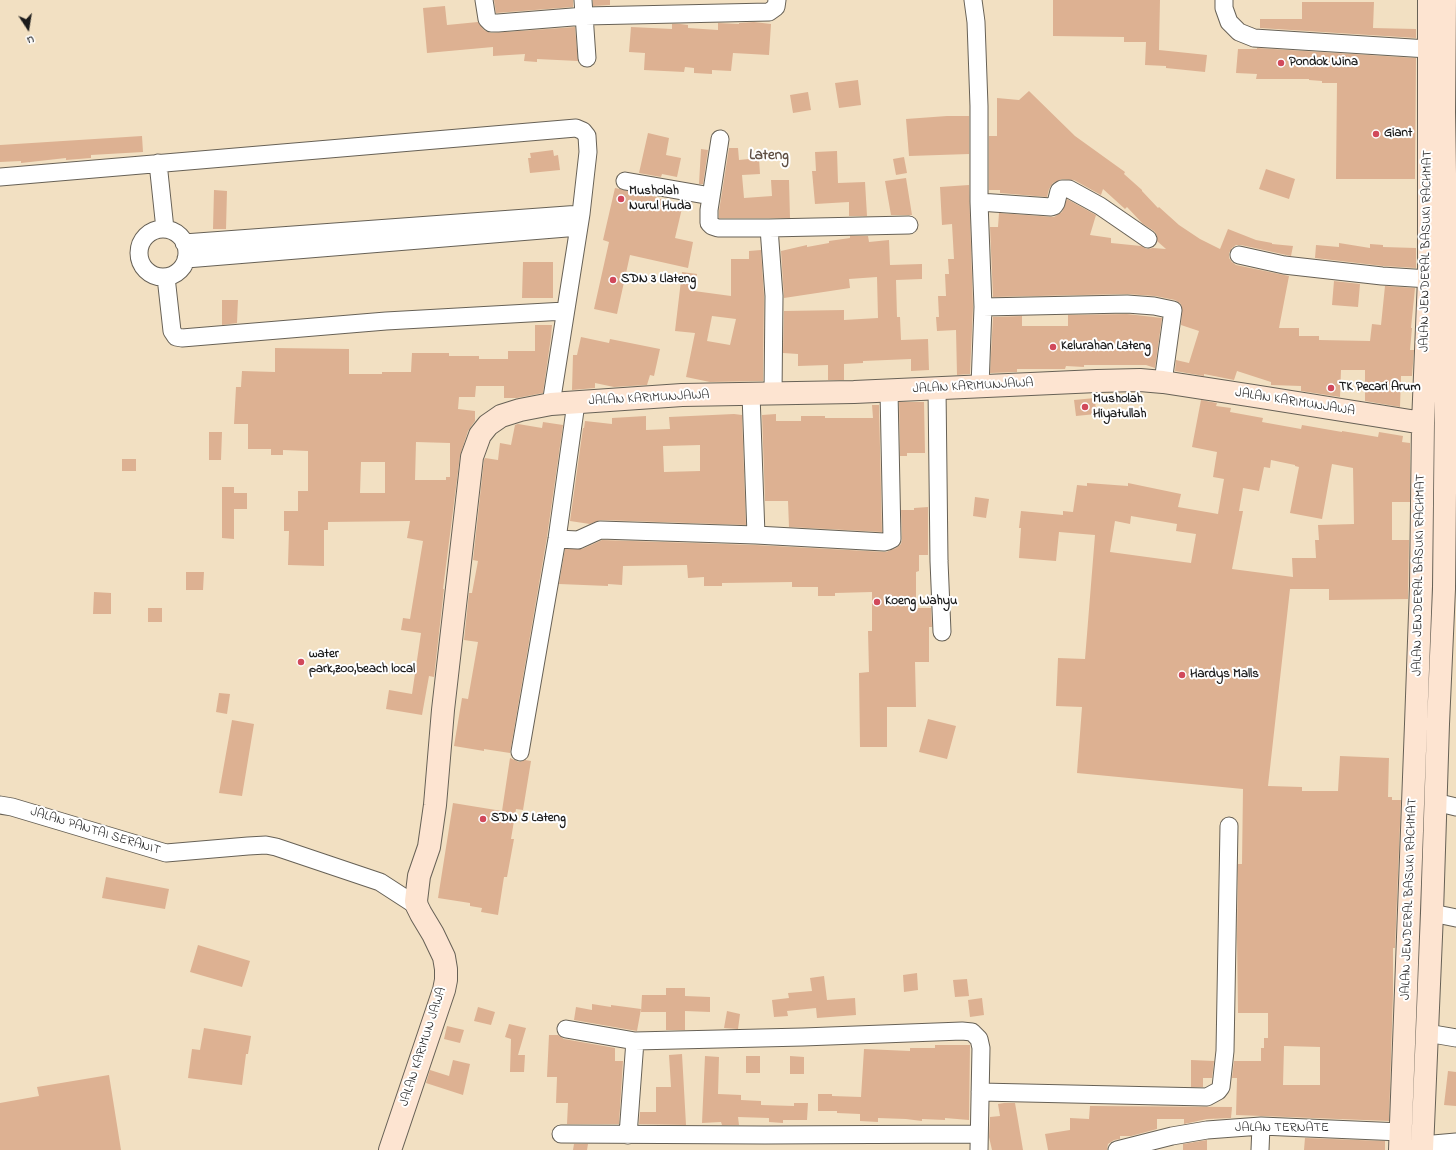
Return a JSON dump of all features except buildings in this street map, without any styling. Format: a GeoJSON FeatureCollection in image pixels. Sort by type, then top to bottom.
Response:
{"type":"FeatureCollection","features":[{"type":"Feature","properties":{"kind":"main road","name":"JALAN JENDERAL BASUKI RACHMAT"},"geometry":{"type":"LineString","coordinates":[[1401,1141],[1421,586],[1424,423],[1429,279],[1429,0]]}},
{"type":"Feature","properties":{"kind":"main road","name":"JALAN JENDERAL BASUKI RACHMAT"},"geometry":{"type":"LineString","coordinates":[[1422,1147],[1435,802],[1450,590],[1452,297],[1451,172],[1445,0]]}},
{"type":"Feature","properties":{"kind":"main road","name":"JALAN KARIMUNJAWA"},"geometry":{"type":"LineString","coordinates":[[417,903],[419,876],[429,847],[435,805],[443,710],[472,457],[480,435],[488,425],[501,416],[520,410],[551,404],[682,396],[889,391],[1097,380],[1140,380],[1163,382],[1424,423]]}},
{"type":"Feature","properties":{"kind":"main road"},"geometry":{"type":"LineString","coordinates":[[1422,554],[1450,559]]}},
{"type":"Feature","properties":{"kind":"main road"},"geometry":{"type":"LineString","coordinates":[[1421,586],[1450,590]]}},
{"type":"Feature","properties":{"kind":"main road","name":"JALAN KARIMUN JAWA"},"geometry":{"type":"LineString","coordinates":[[390,1150],[444,990],[446,980],[444,957],[417,903]]}},
{"type":"Feature","properties":{"kind":"street"},"geometry":{"type":"LineString","coordinates":[[484,0],[487,19],[491,23],[584,8],[769,12],[774,10],[777,0]]}},
{"type":"Feature","properties":{"kind":"street"},"geometry":{"type":"LineString","coordinates":[[973,0],[976,22],[979,106],[979,202],[983,307],[980,386]]}},
{"type":"Feature","properties":{"kind":"street"},"geometry":{"type":"LineString","coordinates":[[1224,0],[1224,8],[1229,22],[1239,32],[1254,38],[1428,50]]}},
{"type":"Feature","properties":{"kind":"street"},"geometry":{"type":"LineString","coordinates":[[584,8],[587,58]]}},
{"type":"Feature","properties":{"kind":"street"},"geometry":{"type":"LineString","coordinates":[[0,177],[576,128],[583,131],[587,136],[588,143],[580,220],[551,404]]}},
{"type":"Feature","properties":{"kind":"street"},"geometry":{"type":"LineString","coordinates":[[720,139],[708,218],[709,223],[712,226],[723,228],[770,228],[908,225]]}},
{"type":"Feature","properties":{"kind":"street"},"geometry":{"type":"LineString","coordinates":[[158,163],[165,229]]}},
{"type":"Feature","properties":{"kind":"street"},"geometry":{"type":"LineString","coordinates":[[626,181],[711,196]]}},
{"type":"Feature","properties":{"kind":"street"},"geometry":{"type":"LineString","coordinates":[[979,202],[1051,207],[1056,203],[1059,192],[1062,189],[1069,189],[1100,206],[1148,238]]}},
{"type":"Feature","properties":{"kind":"street"},"geometry":{"type":"LineString","coordinates":[[185,251],[580,220]]}},
{"type":"Feature","properties":{"kind":"street"},"geometry":{"type":"LineString","coordinates":[[770,228],[774,296],[773,394]]}},
{"type":"Feature","properties":{"kind":"street"},"geometry":{"type":"LineString","coordinates":[[165,229],[177,234],[185,251],[179,271],[173,275],[158,277],[147,272],[140,262],[140,246],[150,233],[165,229]]}},
{"type":"Feature","properties":{"kind":"street"},"geometry":{"type":"LineString","coordinates":[[1239,255],[1297,266],[1382,276],[1429,279]]}},
{"type":"Feature","properties":{"kind":"street"},"geometry":{"type":"LineString","coordinates":[[166,277],[172,331],[176,337],[182,338],[386,321],[565,311]]}},
{"type":"Feature","properties":{"kind":"street"},"geometry":{"type":"LineString","coordinates":[[983,307],[1121,304],[1154,306],[1173,310],[1163,382]]}},
{"type":"Feature","properties":{"kind":"street"},"geometry":{"type":"LineString","coordinates":[[937,388],[939,561],[942,632]]}},
{"type":"Feature","properties":{"kind":"street"},"geometry":{"type":"LineString","coordinates":[[557,539],[578,540],[600,530],[756,535],[884,542],[892,539],[889,391]]}},
{"type":"Feature","properties":{"kind":"street"},"geometry":{"type":"LineString","coordinates":[[751,394],[756,535]]}},
{"type":"Feature","properties":{"kind":"street"},"geometry":{"type":"LineString","coordinates":[[520,752],[557,539],[576,403]]}},
{"type":"Feature","properties":{"kind":"street"},"geometry":{"type":"LineString","coordinates":[[1435,802],[1456,807]]}},
{"type":"Feature","properties":{"kind":"street","name":"JALAN PANTAI SERANIT"},"geometry":{"type":"LineString","coordinates":[[0,805],[12,807],[166,853],[266,845],[276,847],[380,882],[417,903]]}},
{"type":"Feature","properties":{"kind":"street"},"geometry":{"type":"LineString","coordinates":[[980,1092],[1207,1096],[1218,1091],[1221,1087],[1225,1051],[1229,826]]}},
{"type":"Feature","properties":{"kind":"street"},"geometry":{"type":"LineString","coordinates":[[1432,913],[1456,918]]}},
{"type":"Feature","properties":{"kind":"street"},"geometry":{"type":"LineString","coordinates":[[561,1134],[979,1142],[981,1048],[979,1039],[972,1032],[962,1031],[635,1041],[566,1029]]}},
{"type":"Feature","properties":{"kind":"street"},"geometry":{"type":"LineString","coordinates":[[1427,1033],[1456,1038]]}},
{"type":"Feature","properties":{"kind":"street"},"geometry":{"type":"LineString","coordinates":[[628,1135],[635,1041]]}},
{"type":"Feature","properties":{"kind":"street"},"geometry":{"type":"LineString","coordinates":[[1260,1150],[1261,1126]]}},
{"type":"Feature","properties":{"kind":"street","name":"JALAN TERNATE"},"geometry":{"type":"LineString","coordinates":[[1117,1150],[1172,1136],[1207,1130],[1261,1126],[1401,1141]]}},
{"type":"Feature","properties":{"kind":"street"},"geometry":{"type":"LineString","coordinates":[[1422,1147],[1456,1142]]}},
{"type":"Feature","properties":{"kind":"place","name":"Pondok Wina"},"geometry":{"type":"Point","coordinates":[1281,63]}},
{"type":"Feature","properties":{"kind":"place","name":"Giant"},"geometry":{"type":"Point","coordinates":[1376,134]}},
{"type":"Feature","properties":{"kind":"place","name":"Musholah Nurul Huda"},"geometry":{"type":"Point","coordinates":[621,199]}},
{"type":"Feature","properties":{"kind":"place","name":"SDN 3 Llateng"},"geometry":{"type":"Point","coordinates":[613,280]}},
{"type":"Feature","properties":{"kind":"place","name":"Kelurahan Lateng"},"geometry":{"type":"Point","coordinates":[1053,347]}},
{"type":"Feature","properties":{"kind":"place","name":"TK Pecari Arum"},"geometry":{"type":"Point","coordinates":[1331,388]}},
{"type":"Feature","properties":{"kind":"place","name":"Musholah Hiyatullah"},"geometry":{"type":"Point","coordinates":[1085,407]}},
{"type":"Feature","properties":{"kind":"place","name":"Koeng Wahyu"},"geometry":{"type":"Point","coordinates":[877,602]}},
{"type":"Feature","properties":{"kind":"place","name":"water park,zoo,beach local"},"geometry":{"type":"Point","coordinates":[301,662]}},
{"type":"Feature","properties":{"kind":"place","name":"Hardys Malls"},"geometry":{"type":"Point","coordinates":[1182,675]}},
{"type":"Feature","properties":{"kind":"place","name":"SDN 5 Lateng"},"geometry":{"type":"Point","coordinates":[483,819]}},
{"type":"Feature","properties":{"kind":"district","name":"Lateng"},"geometry":{"type":"Point","coordinates":[769,157]}}]}
